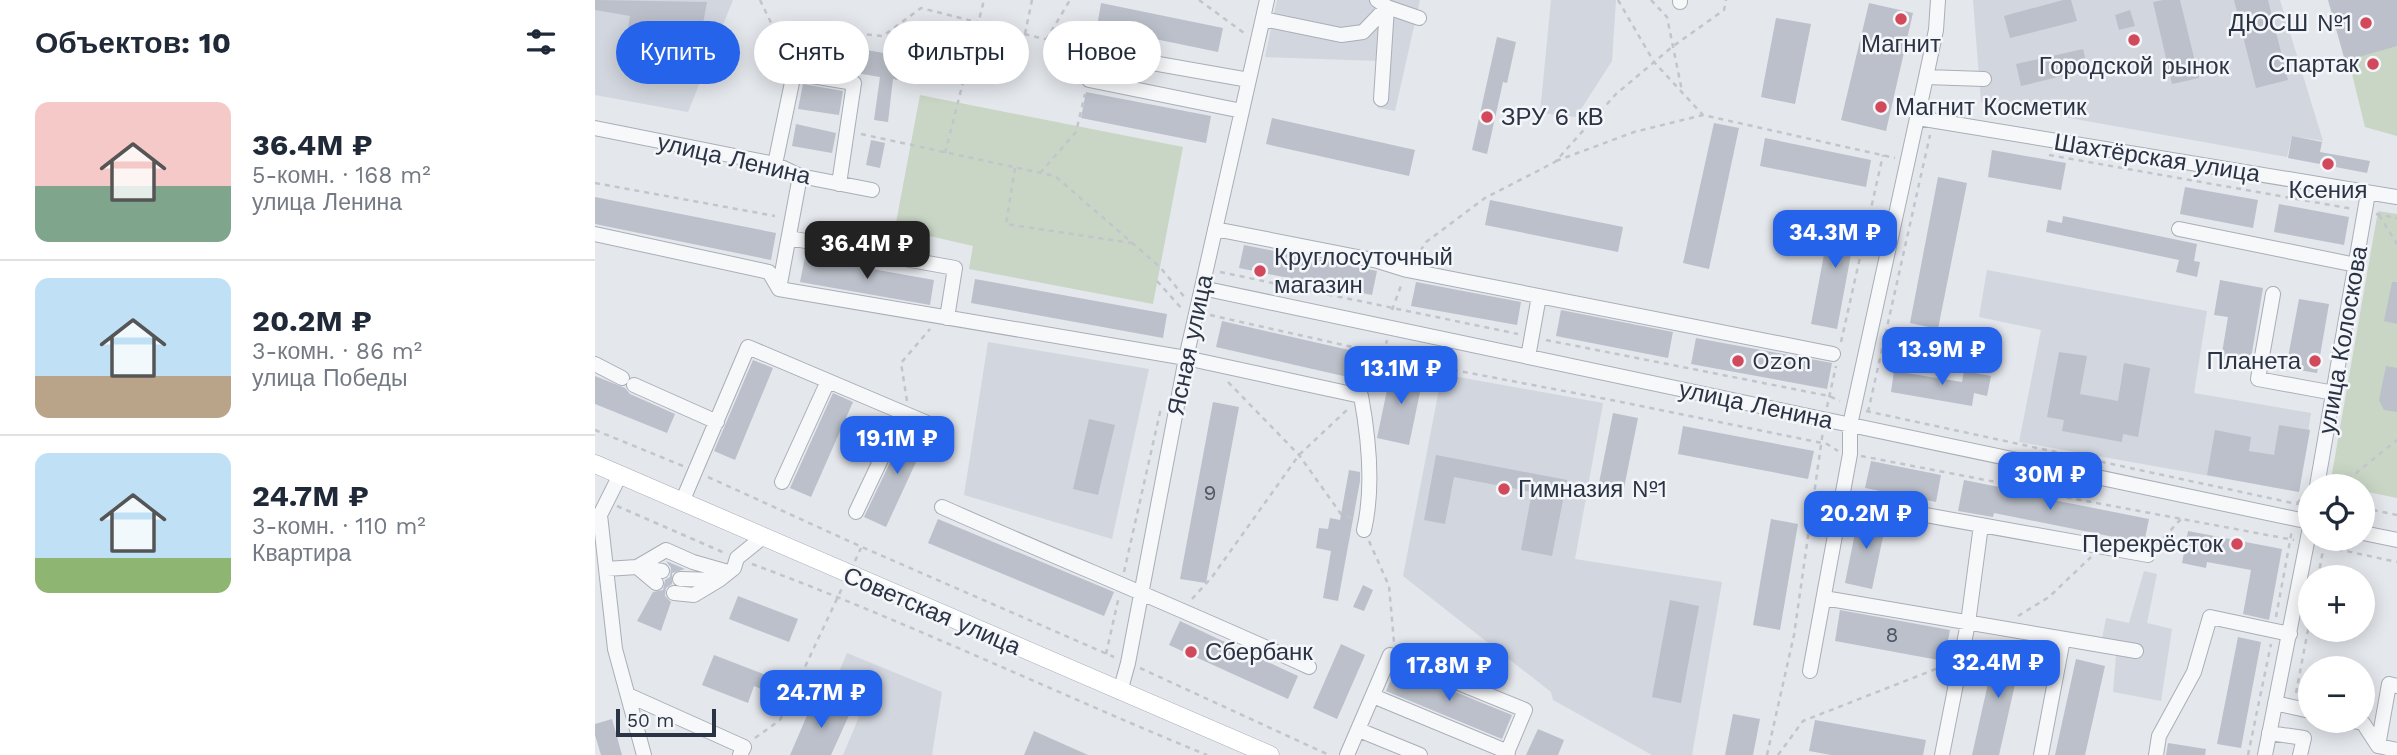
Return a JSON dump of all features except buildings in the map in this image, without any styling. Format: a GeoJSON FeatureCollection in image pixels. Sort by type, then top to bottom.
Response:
{"type":"FeatureCollection","features":[{"type":"Feature","properties":{"kind":"main road","name":"Советская улица"},"geometry":{"type":"LineString","coordinates":[[595,464],[1270,755]]}},
{"type":"Feature","properties":{"kind":"street","name":"Ясная улица"},"geometry":{"type":"LineString","coordinates":[[1119,692],[1128,663],[1186,358],[1190,311],[1202,288],[1267,0]]}},
{"type":"Feature","properties":{"kind":"street"},"geometry":{"type":"LineString","coordinates":[[1810,671],[1850,454],[1850,425],[1861,410],[1908,161],[1936,30],[1938,0]]}},
{"type":"Feature","properties":{"kind":"street"},"geometry":{"type":"LineString","coordinates":[[1263,19],[1341,35],[1363,32],[1382,3]]}},
{"type":"Feature","properties":{"kind":"street"},"geometry":{"type":"LineString","coordinates":[[1382,3],[1419,18]]}},
{"type":"Feature","properties":{"kind":"street"},"geometry":{"type":"LineString","coordinates":[[1381,99],[1382,3]]}},
{"type":"Feature","properties":{"kind":"street"},"geometry":{"type":"LineString","coordinates":[[1161,64],[1249,80]]}},
{"type":"Feature","properties":{"kind":"street"},"geometry":{"type":"LineString","coordinates":[[1927,77],[1984,79]]}},
{"type":"Feature","properties":{"kind":"street"},"geometry":{"type":"LineString","coordinates":[[775,164],[792,84]]}},
{"type":"Feature","properties":{"kind":"street"},"geometry":{"type":"LineString","coordinates":[[839,184],[854,84]]}},
{"type":"Feature","properties":{"kind":"street"},"geometry":{"type":"LineString","coordinates":[[1109,84],[1242,111]]}},
{"type":"Feature","properties":{"kind":"street","name":"Шахтёрская улица"},"geometry":{"type":"LineString","coordinates":[[1918,118],[2397,197]]}},
{"type":"Feature","properties":{"kind":"street","name":"улица Ленина"},"geometry":{"type":"LineString","coordinates":[[595,128],[775,164],[800,176],[872,190]]}},
{"type":"Feature","properties":{"kind":"street"},"geometry":{"type":"LineString","coordinates":[[779,289],[800,176]]}},
{"type":"Feature","properties":{"kind":"street","name":"улица Колоскова"},"geometry":{"type":"LineString","coordinates":[[2319,474],[2356,265],[2372,213],[2368,193]]}},
{"type":"Feature","properties":{"kind":"street"},"geometry":{"type":"LineString","coordinates":[[1215,229],[1539,296],[1837,351]]}},
{"type":"Feature","properties":{"kind":"street"},"geometry":{"type":"LineString","coordinates":[[2179,229],[2356,265]]}},
{"type":"Feature","properties":{"kind":"street"},"geometry":{"type":"LineString","coordinates":[[595,234],[769,272],[779,289],[1186,358],[1361,396],[1369,436],[1369,511],[1364,530]]}},
{"type":"Feature","properties":{"kind":"street"},"geometry":{"type":"LineString","coordinates":[[789,239],[955,268],[943,318]]}},
{"type":"Feature","properties":{"kind":"street","name":"улица Ленина"},"geometry":{"type":"LineString","coordinates":[[1202,288],[2298,521]]}},
{"type":"Feature","properties":{"kind":"street"},"geometry":{"type":"LineString","coordinates":[[2273,294],[2258,379],[2334,393]]}},
{"type":"Feature","properties":{"kind":"street"},"geometry":{"type":"LineString","coordinates":[[1528,357],[1539,296]]}},
{"type":"Feature","properties":{"kind":"street"},"geometry":{"type":"LineString","coordinates":[[682,502],[748,347],[932,425]]}},
{"type":"Feature","properties":{"kind":"street"},"geometry":{"type":"LineString","coordinates":[[595,364],[717,422]]}},
{"type":"Feature","properties":{"kind":"street"},"geometry":{"type":"LineString","coordinates":[[782,482],[828,381]]}},
{"type":"Feature","properties":{"kind":"street"},"geometry":{"type":"LineString","coordinates":[[856,512],[906,414]]}},
{"type":"Feature","properties":{"kind":"street"},"geometry":{"type":"LineString","coordinates":[[620,475],[600,515],[600,554],[606,569],[615,649],[644,755]]}},
{"type":"Feature","properties":{"kind":"street"},"geometry":{"type":"LineString","coordinates":[[1842,500],[2148,555]]}},
{"type":"Feature","properties":{"kind":"street"},"geometry":{"type":"LineString","coordinates":[[942,507],[1182,609],[1309,667]]}},
{"type":"Feature","properties":{"kind":"street"},"geometry":{"type":"LineString","coordinates":[[1942,755],[1968,623],[1981,525]]}},
{"type":"Feature","properties":{"kind":"street"},"geometry":{"type":"LineString","coordinates":[[2375,535],[2397,540]]}},
{"type":"Feature","properties":{"kind":"street"},"geometry":{"type":"LineString","coordinates":[[674,593],[694,595],[734,568],[737,558],[763,537]]}},
{"type":"Feature","properties":{"kind":"street"},"geometry":{"type":"LineString","coordinates":[[606,569],[637,566],[666,550],[724,576]]}},
{"type":"Feature","properties":{"kind":"street"},"geometry":{"type":"LineString","coordinates":[[2265,755],[2305,551]]}},
{"type":"Feature","properties":{"kind":"street"},"geometry":{"type":"LineString","coordinates":[[637,566],[659,577]]}},
{"type":"Feature","properties":{"kind":"street"},"geometry":{"type":"LineString","coordinates":[[680,579],[724,576]]}},
{"type":"Feature","properties":{"kind":"street"},"geometry":{"type":"LineString","coordinates":[[1824,598],[2136,651]]}},
{"type":"Feature","properties":{"kind":"street"},"geometry":{"type":"LineString","coordinates":[[2155,755],[2159,736],[2194,673],[2210,617],[2290,634]]}},
{"type":"Feature","properties":{"kind":"street"},"geometry":{"type":"LineString","coordinates":[[2041,755],[2063,639]]}},
{"type":"Feature","properties":{"kind":"street"},"geometry":{"type":"LineString","coordinates":[[1347,755],[1390,656],[1525,709],[1507,753],[1373,696]]}},
{"type":"Feature","properties":{"kind":"street"},"geometry":{"type":"LineString","coordinates":[[2378,746],[2389,684],[2397,686]]}},
{"type":"Feature","properties":{"kind":"street"},"geometry":{"type":"LineString","coordinates":[[628,695],[742,751]]}},
{"type":"Feature","properties":{"kind":"street"},"geometry":{"type":"LineString","coordinates":[[2275,703],[2298,709]]}},
{"type":"Feature","properties":{"kind":"street"},"geometry":{"type":"LineString","coordinates":[[1359,730],[1420,755]]}},
{"type":"Feature","properties":{"kind":"street"},"geometry":{"type":"LineString","coordinates":[[2269,733],[2304,738],[2300,755]]}},
{"type":"Feature","properties":{"kind":"street"},"geometry":{"type":"LineString","coordinates":[[2370,733],[2378,746],[2397,750]]}},
{"type":"Feature","properties":{"kind":"path"},"geometry":{"type":"LineString","coordinates":[[760,0],[770,21]]}},
{"type":"Feature","properties":{"kind":"path"},"geometry":{"type":"LineString","coordinates":[[980,21],[985,0]]}},
{"type":"Feature","properties":{"kind":"path"},"geometry":{"type":"LineString","coordinates":[[1028,21],[1032,0]]}},
{"type":"Feature","properties":{"kind":"path"},"geometry":{"type":"LineString","coordinates":[[1057,21],[1070,0]]}},
{"type":"Feature","properties":{"kind":"path"},"geometry":{"type":"LineString","coordinates":[[1199,0],[1245,34]]}},
{"type":"Feature","properties":{"kind":"path"},"geometry":{"type":"LineString","coordinates":[[1618,0],[1654,62],[1703,116]]}},
{"type":"Feature","properties":{"kind":"path"},"geometry":{"type":"LineString","coordinates":[[1651,0],[1667,17],[1682,92]]}},
{"type":"Feature","properties":{"kind":"path"},"geometry":{"type":"LineString","coordinates":[[1555,162],[1616,94],[1672,47],[1724,10],[1725,0]]}},
{"type":"Feature","properties":{"kind":"path"},"geometry":{"type":"LineString","coordinates":[[903,21],[921,8],[971,21]]}},
{"type":"Feature","properties":{"kind":"path"},"geometry":{"type":"LineString","coordinates":[[945,153],[963,84]]}},
{"type":"Feature","properties":{"kind":"path"},"geometry":{"type":"LineString","coordinates":[[1040,173],[1076,132],[1088,84]]}},
{"type":"Feature","properties":{"kind":"path"},"geometry":{"type":"LineString","coordinates":[[1182,609],[1212,577],[1299,455],[1378,380],[1392,308],[1407,270],[1426,242],[1485,198],[1555,162],[1634,132],[1703,116],[1908,161]]}},
{"type":"Feature","properties":{"kind":"path"},"geometry":{"type":"LineString","coordinates":[[848,130],[1055,176],[1160,267],[1186,299]]}},
{"type":"Feature","properties":{"kind":"path"},"geometry":{"type":"LineString","coordinates":[[1865,428],[1861,410],[1930,134]]}},
{"type":"Feature","properties":{"kind":"path"},"geometry":{"type":"LineString","coordinates":[[2040,153],[2397,218]]}},
{"type":"Feature","properties":{"kind":"path"},"geometry":{"type":"LineString","coordinates":[[1767,755],[1794,635],[1837,351],[1883,155]]}},
{"type":"Feature","properties":{"kind":"path"},"geometry":{"type":"LineString","coordinates":[[1016,168],[1006,223],[1132,243]]}},
{"type":"Feature","properties":{"kind":"path"},"geometry":{"type":"LineString","coordinates":[[595,183],[775,216]]}},
{"type":"Feature","properties":{"kind":"path"},"geometry":{"type":"LineString","coordinates":[[2368,193],[2372,213],[2397,244]]}},
{"type":"Feature","properties":{"kind":"path"},"geometry":{"type":"LineString","coordinates":[[1206,270],[1829,396],[1861,410],[2298,504]]}},
{"type":"Feature","properties":{"kind":"path"},"geometry":{"type":"LineString","coordinates":[[1157,281],[1190,311],[1384,356],[1821,443],[1850,454],[2298,540]]}},
{"type":"Feature","properties":{"kind":"path"},"geometry":{"type":"LineString","coordinates":[[906,414],[901,363],[943,318]]}},
{"type":"Feature","properties":{"kind":"path"},"geometry":{"type":"LineString","coordinates":[[1228,382],[1299,455],[1341,514],[1361,523],[1389,586],[1394,640],[1390,656]]}},
{"type":"Feature","properties":{"kind":"path"},"geometry":{"type":"LineString","coordinates":[[595,430],[696,471],[1329,755]]}},
{"type":"Feature","properties":{"kind":"path"},"geometry":{"type":"LineString","coordinates":[[2355,474],[2397,440]]}},
{"type":"Feature","properties":{"kind":"path"},"geometry":{"type":"LineString","coordinates":[[605,502],[737,558],[838,596],[1207,755]]}},
{"type":"Feature","properties":{"kind":"path"},"geometry":{"type":"LineString","coordinates":[[2375,510],[2397,515]]}},
{"type":"Feature","properties":{"kind":"path"},"geometry":{"type":"LineString","coordinates":[[2148,555],[2181,519]]}},
{"type":"Feature","properties":{"kind":"path"},"geometry":{"type":"LineString","coordinates":[[1998,628],[2049,597],[2102,547]]}},
{"type":"Feature","properties":{"kind":"path"},"geometry":{"type":"LineString","coordinates":[[2346,551],[2397,562]]}},
{"type":"Feature","properties":{"kind":"path"},"geometry":{"type":"LineString","coordinates":[[742,751],[779,720],[838,596]]}},
{"type":"Feature","properties":{"kind":"path"},"geometry":{"type":"LineString","coordinates":[[2294,708],[2306,642]]}},
{"type":"Feature","properties":{"kind":"path"},"geometry":{"type":"LineString","coordinates":[[1778,755],[1803,721],[1944,667],[1963,648]]}},
{"type":"Feature","properties":{"kind":"shaded area"},"geometry":{"type":"Polygon","coordinates":[[[595,0],[733,0],[725,21],[616,21],[616,84],[699,84],[688,112],[595,95],[595,0]]]}},
{"type":"Feature","properties":{"kind":"shaded area"},"geometry":{"type":"Polygon","coordinates":[[[1277,0],[1420,0],[1395,111],[1378,108],[1380,61],[1265,57],[1277,0]]]}},
{"type":"Feature","properties":{"kind":"shaded area"},"geometry":{"type":"Polygon","coordinates":[[[1551,0],[1616,0],[1612,61],[1576,117],[1540,113],[1551,0]]]}},
{"type":"Feature","properties":{"kind":"shaded area","name":"Городской рынок"},"geometry":{"type":"Polygon","coordinates":[[[1973,0],[2280,0],[2323,141],[2292,136],[2287,157],[1981,102],[1973,0]]]}},
{"type":"Feature","properties":{"kind":"shaded area"},"geometry":{"type":"Polygon","coordinates":[[[1987,270],[2207,311],[2194,393],[2311,413],[2302,474],[2298,474],[2298,492],[2019,442],[2041,330],[1979,317],[1987,270]]]}},
{"type":"Feature","properties":{"kind":"shaded area"},"geometry":{"type":"Polygon","coordinates":[[[988,342],[1149,369],[1112,539],[964,495],[988,342]]]}},
{"type":"Feature","properties":{"kind":"shaded area","name":"Гимназия №1"},"geometry":{"type":"Polygon","coordinates":[[[1442,374],[1603,403],[1575,559],[1722,582],[1692,755],[1652,755],[1553,700],[1551,692],[1403,576],[1442,374]]]}},
{"type":"Feature","properties":{"kind":"shaded area"},"geometry":{"type":"Polygon","coordinates":[[[2144,571],[2157,574],[2147,623],[2172,629],[2161,701],[2113,692],[2117,643],[2102,639],[2106,618],[2129,623],[2144,571]]]}},
{"type":"Feature","properties":{"kind":"shaded area"},"geometry":{"type":"Polygon","coordinates":[[[847,653],[942,692],[932,755],[843,755],[859,717],[826,703],[847,653]]]}},
{"type":"Feature","properties":{"kind":"green space","name":"Спартак"},"geometry":{"type":"Polygon","coordinates":[[[2334,0],[2397,0],[2397,136],[2365,127],[2334,0]]]}},
{"type":"Feature","properties":{"kind":"green space"},"geometry":{"type":"Polygon","coordinates":[[[920,95],[1183,147],[1153,304],[969,269],[973,246],[895,228],[920,95]]]}},
{"type":"Feature","properties":{"kind":"green space"},"geometry":{"type":"Polygon","coordinates":[[[2378,211],[2397,214],[2397,498],[2375,493],[2375,474],[2332,474],[2378,211]]]}},
{"type":"Feature","properties":{"kind":"place","name":"Магнит"},"geometry":{"type":"Point","coordinates":[1901,19]}},
{"type":"Feature","properties":{"kind":"place","name":"ДЮСШ №1"},"geometry":{"type":"Point","coordinates":[2366,23]}},
{"type":"Feature","properties":{"kind":"place","name":"Городской рынок"},"geometry":{"type":"Point","coordinates":[2134,40]}},
{"type":"Feature","properties":{"kind":"place","name":"Спартак"},"geometry":{"type":"Point","coordinates":[2373,64]}},
{"type":"Feature","properties":{"kind":"place","name":"Магнит Косметик"},"geometry":{"type":"Point","coordinates":[1881,107]}},
{"type":"Feature","properties":{"kind":"place","name":"ЗРУ 6 кВ"},"geometry":{"type":"Point","coordinates":[1487,117]}},
{"type":"Feature","properties":{"kind":"place","name":"Ксения"},"geometry":{"type":"Point","coordinates":[2328,164]}},
{"type":"Feature","properties":{"kind":"place","name":"Круглосуточный магазин"},"geometry":{"type":"Point","coordinates":[1260,271]}},
{"type":"Feature","properties":{"kind":"place","name":"Ozon"},"geometry":{"type":"Point","coordinates":[1738,361]}},
{"type":"Feature","properties":{"kind":"place","name":"Планета"},"geometry":{"type":"Point","coordinates":[2315,361]}},
{"type":"Feature","properties":{"kind":"place","name":"Гимназия №1"},"geometry":{"type":"Point","coordinates":[1504,489]}},
{"type":"Feature","properties":{"kind":"place","name":"Перекрёсток"},"geometry":{"type":"Point","coordinates":[2237,544]}},
{"type":"Feature","properties":{"kind":"place","name":"Сбербанк"},"geometry":{"type":"Point","coordinates":[1191,652]}}]}
